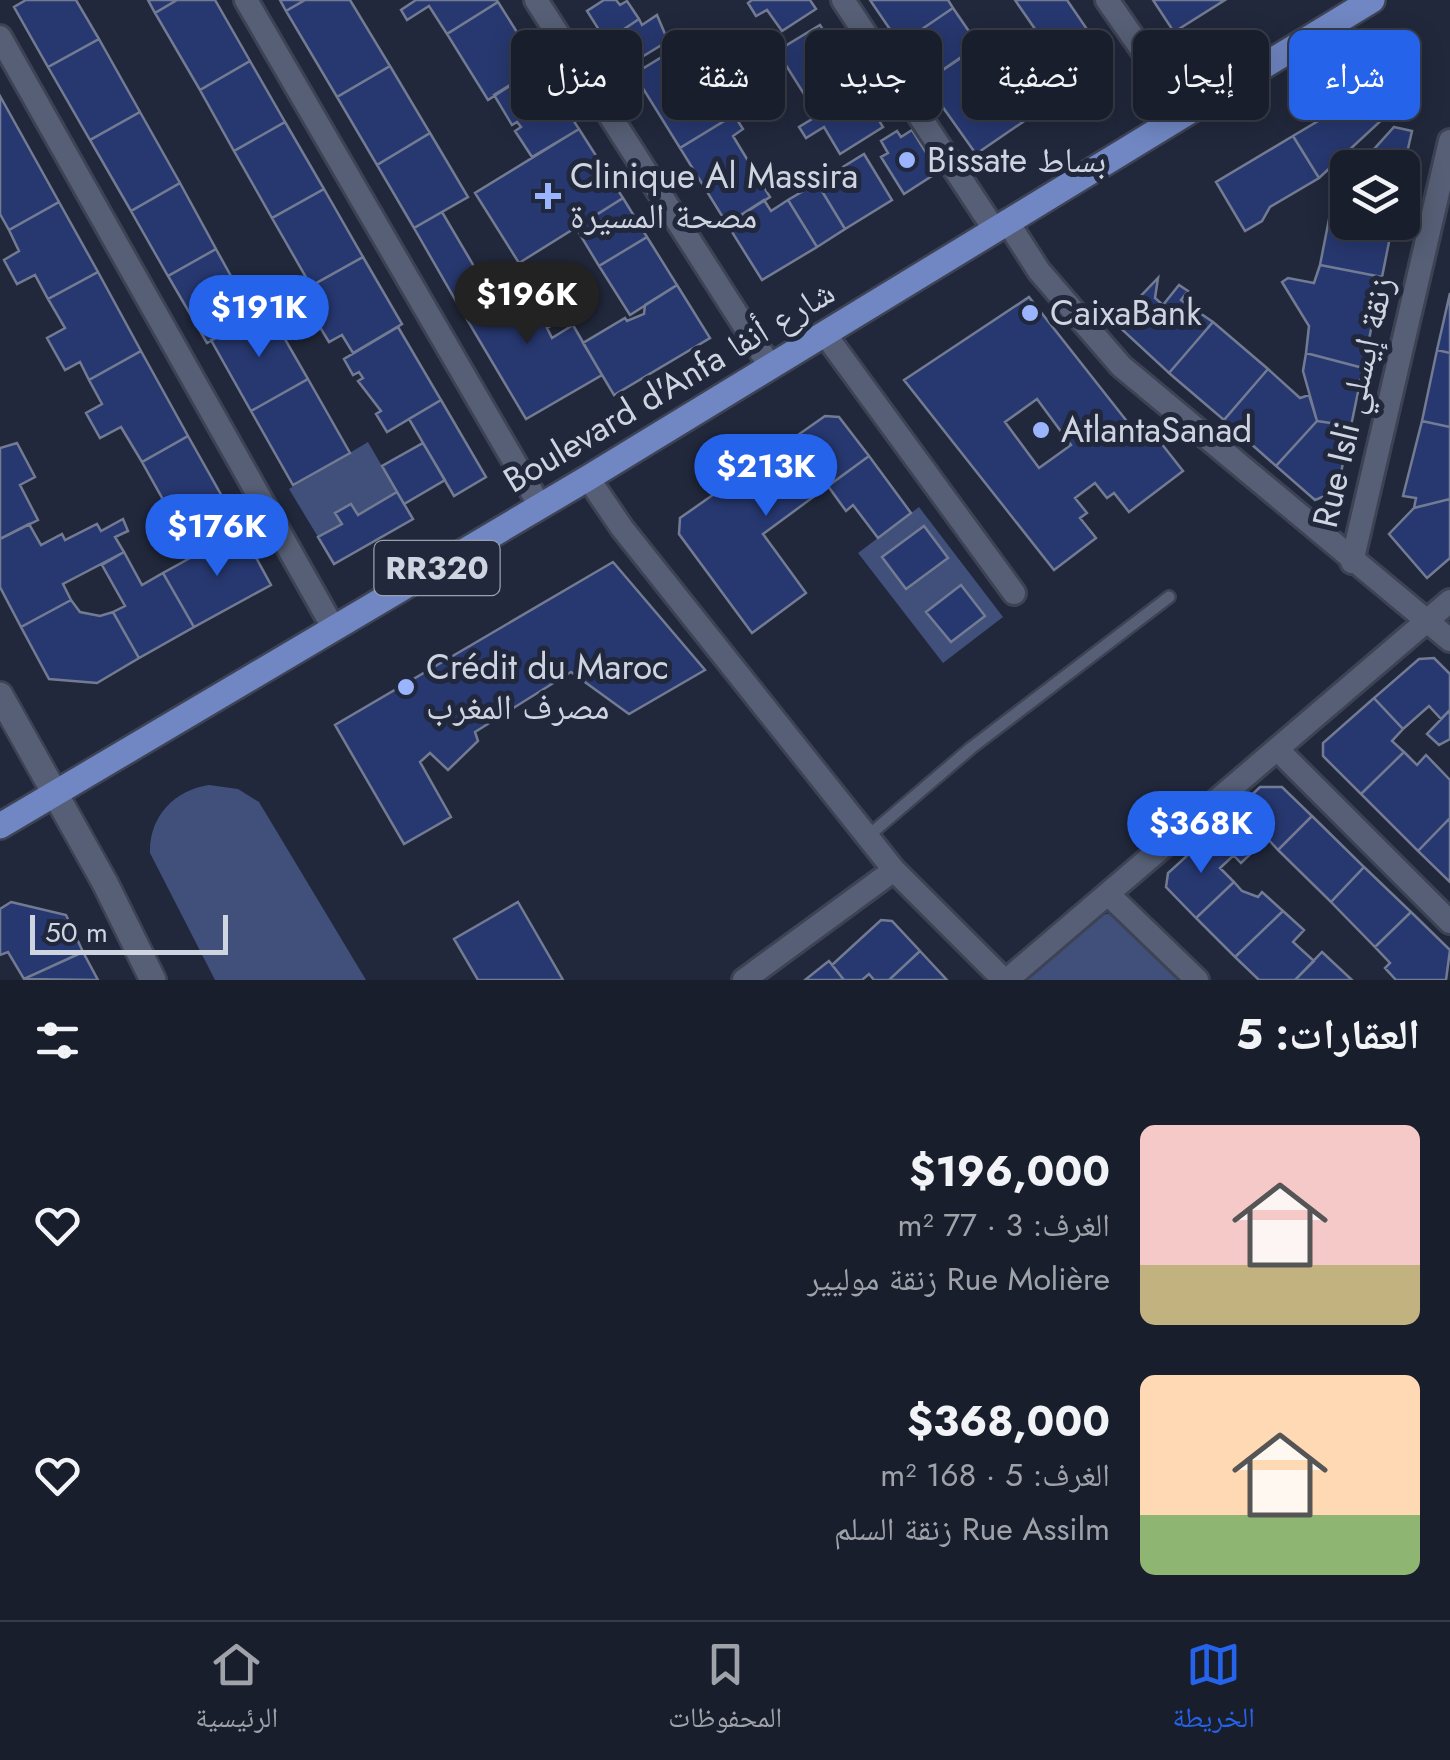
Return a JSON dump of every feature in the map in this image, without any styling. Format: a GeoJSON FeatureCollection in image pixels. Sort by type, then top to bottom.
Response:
{"type":"FeatureCollection","features":[{"type":"Feature","properties":{"kind":"main road","name":"Boulevard d'Anfa شارع أنفا"},"geometry":{"type":"LineString","coordinates":[[1269,63],[1372,0]]}},
{"type":"Feature","properties":{"kind":"main road","name":"Boulevard d'Anfa شارع أنفا"},"geometry":{"type":"LineString","coordinates":[[0,826],[588,478],[1174,120]]}},
{"type":"Feature","properties":{"kind":"street"},"geometry":{"type":"LineString","coordinates":[[246,0],[540,506]]}},
{"type":"Feature","properties":{"kind":"street"},"geometry":{"type":"LineString","coordinates":[[536,0],[770,366]]}},
{"type":"Feature","properties":{"kind":"street"},"geometry":{"type":"LineString","coordinates":[[843,0],[1000,225],[1121,366],[1450,640]]}},
{"type":"Feature","properties":{"kind":"street"},"geometry":{"type":"LineString","coordinates":[[1107,0],[1133,37]]}},
{"type":"Feature","properties":{"kind":"street"},"geometry":{"type":"LineString","coordinates":[[0,36],[334,629]]}},
{"type":"Feature","properties":{"kind":"street","name":"Rue Isli زنقة إيسلي"},"geometry":{"type":"LineString","coordinates":[[1352,562],[1440,233],[1450,141]]}},
{"type":"Feature","properties":{"kind":"street"},"geometry":{"type":"LineString","coordinates":[[824,333],[1014,593]]}},
{"type":"Feature","properties":{"kind":"street"},"geometry":{"type":"LineString","coordinates":[[588,478],[622,528],[894,870],[1006,980],[1450,601]]}},
{"type":"Feature","properties":{"kind":"street"},"geometry":{"type":"LineString","coordinates":[[0,695],[153,980]]}},
{"type":"Feature","properties":{"kind":"street"},"geometry":{"type":"LineString","coordinates":[[1277,749],[1450,922]]}},
{"type":"Feature","properties":{"kind":"street"},"geometry":{"type":"LineString","coordinates":[[744,980],[894,870]]}},
{"type":"Feature","properties":{"kind":"street"},"geometry":{"type":"LineString","coordinates":[[1108,894],[1197,980]]}},
{"type":"Feature","properties":{"kind":"lane"},"geometry":{"type":"LineString","coordinates":[[867,837],[971,748],[1169,596]]}},
{"type":"Feature","properties":{"kind":"shaded area"},"geometry":{"type":"Polygon","coordinates":[[[368,442],[397,492],[358,515],[351,504],[336,512],[342,524],[318,537],[289,489],[368,442]]]}},
{"type":"Feature","properties":{"kind":"shaded area"},"geometry":{"type":"Polygon","coordinates":[[[919,507],[1003,617],[943,663],[858,553],[919,507]],[[924,526],[882,557],[907,589],[948,559],[924,526]],[[961,585],[927,612],[951,642],[984,616],[961,585]]]}},
{"type":"Feature","properties":{"kind":"shaded area"},"geometry":{"type":"Polygon","coordinates":[[[209,785],[238,789],[259,802],[366,980],[215,980],[150,853],[154,828],[166,807],[185,793],[209,785]]]}},
{"type":"Feature","properties":{"kind":"shaded area"},"geometry":{"type":"Polygon","coordinates":[[[1112,913],[1180,980],[1026,980],[1102,915],[1112,913]]]}},
{"type":"Feature","properties":{"kind":"building"},"geometry":{"type":"Polygon","coordinates":[[[26,0],[76,0],[99,39],[48,67],[14,7],[26,0]]]}},
{"type":"Feature","properties":{"kind":"building"},"geometry":{"type":"Polygon","coordinates":[[[148,0],[177,0],[155,13],[148,0]]]}},
{"type":"Feature","properties":{"kind":"building"},"geometry":{"type":"Polygon","coordinates":[[[177,0],[215,0],[250,61],[200,90],[155,13],[177,0]]]}},
{"type":"Feature","properties":{"kind":"building"},"geometry":{"type":"Polygon","coordinates":[[[280,0],[305,0],[286,11],[280,0]]]}},
{"type":"Feature","properties":{"kind":"building"},"geometry":{"type":"Polygon","coordinates":[[[305,0],[350,0],[390,66],[337,97],[286,11],[305,0]]]}},
{"type":"Feature","properties":{"kind":"building"},"geometry":{"type":"Polygon","coordinates":[[[416,0],[498,2],[447,34],[429,6],[407,20],[401,10],[416,0]]]}},
{"type":"Feature","properties":{"kind":"building"},"geometry":{"type":"Polygon","coordinates":[[[604,0],[616,0],[620,5],[627,1],[639,19],[622,30],[599,30],[587,11],[604,0]]]}},
{"type":"Feature","properties":{"kind":"building"},"geometry":{"type":"Polygon","coordinates":[[[810,0],[816,9],[781,30],[767,10],[756,16],[748,3],[810,0]]]}},
{"type":"Feature","properties":{"kind":"building"},"geometry":{"type":"Polygon","coordinates":[[[870,0],[948,0],[953,8],[921,30],[890,30],[870,0]]]}},
{"type":"Feature","properties":{"kind":"building"},"geometry":{"type":"Polygon","coordinates":[[[1015,0],[1067,0],[1087,30],[1034,30],[1015,0]]]}},
{"type":"Feature","properties":{"kind":"building"},"geometry":{"type":"Polygon","coordinates":[[[1153,0],[1225,0],[1177,30],[1173,30],[1153,0]]]}},
{"type":"Feature","properties":{"kind":"building"},"geometry":{"type":"Polygon","coordinates":[[[498,2],[516,30],[511,30],[511,85],[488,100],[447,34],[498,2]]]}},
{"type":"Feature","properties":{"kind":"building"},"geometry":{"type":"Polygon","coordinates":[[[953,8],[968,30],[962,30],[962,57],[942,71],[942,30],[921,30],[953,8]]]}},
{"type":"Feature","properties":{"kind":"building"},"geometry":{"type":"Polygon","coordinates":[[[657,15],[663,30],[662,45],[642,57],[642,30],[623,30],[639,19],[642,25],[657,15]]]}},
{"type":"Feature","properties":{"kind":"building"},"geometry":{"type":"Polygon","coordinates":[[[805,34],[804,94],[785,64],[785,46],[805,34]]]}},
{"type":"Feature","properties":{"kind":"building"},"geometry":{"type":"Polygon","coordinates":[[[99,39],[140,112],[90,140],[48,67],[99,39]]]}},
{"type":"Feature","properties":{"kind":"building"},"geometry":{"type":"Polygon","coordinates":[[[662,57],[662,119],[642,87],[642,69],[662,57]]]}},
{"type":"Feature","properties":{"kind":"building"},"geometry":{"type":"Polygon","coordinates":[[[962,57],[962,120],[1026,120],[976,154],[942,106],[942,70],[962,57]]]}},
{"type":"Feature","properties":{"kind":"building"},"geometry":{"type":"Polygon","coordinates":[[[250,61],[285,122],[234,151],[200,90],[250,61]]]}},
{"type":"Feature","properties":{"kind":"building"},"geometry":{"type":"Polygon","coordinates":[[[390,66],[430,133],[377,165],[337,97],[390,66]]]}},
{"type":"Feature","properties":{"kind":"building"},"geometry":{"type":"Polygon","coordinates":[[[511,84],[511,120],[573,120],[579,129],[532,157],[515,131],[521,127],[517,122],[512,125],[494,95],[511,84]]]}},
{"type":"Feature","properties":{"kind":"building"},"geometry":{"type":"Polygon","coordinates":[[[0,96],[59,202],[9,230],[0,214],[0,96]]]}},
{"type":"Feature","properties":{"kind":"building"},"geometry":{"type":"Polygon","coordinates":[[[140,112],[180,183],[131,211],[90,140],[140,112]]]}},
{"type":"Feature","properties":{"kind":"building"},"geometry":{"type":"Polygon","coordinates":[[[663,120],[726,120],[680,148],[663,120]]]}},
{"type":"Feature","properties":{"kind":"building"},"geometry":{"type":"Polygon","coordinates":[[[726,120],[737,120],[743,129],[733,136],[770,197],[727,224],[680,148],[726,120]]]}},
{"type":"Feature","properties":{"kind":"building"},"geometry":{"type":"Polygon","coordinates":[[[810,120],[879,120],[883,127],[840,154],[824,127],[806,138],[799,127],[810,120]]]}},
{"type":"Feature","properties":{"kind":"building"},"geometry":{"type":"Polygon","coordinates":[[[1320,120],[1382,120],[1349,150],[1330,150],[1330,168],[1319,178],[1293,136],[1320,120]]]}},
{"type":"Feature","properties":{"kind":"building"},"geometry":{"type":"Polygon","coordinates":[[[285,122],[324,189],[272,218],[234,151],[285,122]]]}},
{"type":"Feature","properties":{"kind":"building"},"geometry":{"type":"Polygon","coordinates":[[[1394,127],[1412,131],[1408,150],[1373,150],[1394,127]]]}},
{"type":"Feature","properties":{"kind":"building"},"geometry":{"type":"Polygon","coordinates":[[[579,129],[623,198],[519,263],[475,193],[579,129]]]}},
{"type":"Feature","properties":{"kind":"building"},"geometry":{"type":"Polygon","coordinates":[[[912,130],[938,172],[904,194],[881,157],[888,153],[881,141],[897,131],[901,137],[912,130]]]}},
{"type":"Feature","properties":{"kind":"building"},"geometry":{"type":"Polygon","coordinates":[[[430,133],[468,197],[414,228],[377,165],[430,133]]]}},
{"type":"Feature","properties":{"kind":"building"},"geometry":{"type":"Polygon","coordinates":[[[1293,136],[1319,178],[1270,207],[1262,221],[1245,231],[1216,182],[1293,136]]]}},
{"type":"Feature","properties":{"kind":"building"},"geometry":{"type":"Polygon","coordinates":[[[864,154],[892,200],[845,229],[817,183],[864,154]]]}},
{"type":"Feature","properties":{"kind":"building"},"geometry":{"type":"Polygon","coordinates":[[[180,183],[216,249],[168,276],[131,211],[180,183]]]}},
{"type":"Feature","properties":{"kind":"building"},"geometry":{"type":"Polygon","coordinates":[[[817,183],[845,229],[817,247],[788,200],[817,183]]]}},
{"type":"Feature","properties":{"kind":"building"},"geometry":{"type":"Polygon","coordinates":[[[324,189],[363,257],[311,286],[272,218],[324,189]]]}},
{"type":"Feature","properties":{"kind":"building"},"geometry":{"type":"Polygon","coordinates":[[[623,198],[647,237],[599,266],[576,228],[623,198]]]}},
{"type":"Feature","properties":{"kind":"building"},"geometry":{"type":"Polygon","coordinates":[[[764,200],[771,211],[788,200],[817,247],[762,280],[727,224],[764,200]]]}},
{"type":"Feature","properties":{"kind":"building"},"geometry":{"type":"Polygon","coordinates":[[[59,202],[98,272],[48,299],[35,275],[17,284],[4,260],[19,251],[9,230],[59,202]]]}},
{"type":"Feature","properties":{"kind":"building"},"geometry":{"type":"Polygon","coordinates":[[[442,212],[485,285],[456,301],[414,228],[442,212]]]}},
{"type":"Feature","properties":{"kind":"building"},"geometry":{"type":"Polygon","coordinates":[[[1330,214],[1330,240],[1389,240],[1382,277],[1320,265],[1330,214]]]}},
{"type":"Feature","properties":{"kind":"building"},"geometry":{"type":"Polygon","coordinates":[[[647,237],[677,285],[630,315],[599,266],[647,237]]]}},
{"type":"Feature","properties":{"kind":"building"},"geometry":{"type":"Polygon","coordinates":[[[216,249],[253,316],[207,343],[168,276],[216,249]]]}},
{"type":"Feature","properties":{"kind":"building"},"geometry":{"type":"Polygon","coordinates":[[[363,257],[402,324],[353,353],[342,335],[329,342],[312,314],[324,308],[311,286],[363,257]]]}},
{"type":"Feature","properties":{"kind":"building"},"geometry":{"type":"Polygon","coordinates":[[[1320,265],[1382,277],[1363,368],[1306,353],[1309,326],[1282,282],[1288,278],[1314,283],[1320,265]]]}},
{"type":"Feature","properties":{"kind":"building"},"geometry":{"type":"Polygon","coordinates":[[[98,272],[141,351],[89,380],[80,362],[65,370],[47,338],[65,328],[48,299],[98,272]]]}},
{"type":"Feature","properties":{"kind":"building"},"geometry":{"type":"Polygon","coordinates":[[[507,272],[532,315],[545,308],[554,324],[547,328],[552,338],[573,325],[602,375],[526,419],[456,301],[507,272]]]}},
{"type":"Feature","properties":{"kind":"building"},"geometry":{"type":"Polygon","coordinates":[[[1158,278],[1155,298],[1163,305],[1179,285],[1188,291],[1181,300],[1213,322],[1169,373],[1115,323],[1158,278]]]}},
{"type":"Feature","properties":{"kind":"building"},"geometry":{"type":"Polygon","coordinates":[[[677,285],[710,338],[614,395],[583,343],[625,318],[627,321],[644,314],[645,305],[677,285]]]}},
{"type":"Feature","properties":{"kind":"building"},"geometry":{"type":"Polygon","coordinates":[[[1450,293],[1450,353],[1437,350],[1450,293]]]}},
{"type":"Feature","properties":{"kind":"building"},"geometry":{"type":"Polygon","coordinates":[[[1029,297],[1144,443],[1161,443],[1183,471],[1129,512],[1114,493],[1107,498],[1095,483],[1075,498],[1087,513],[1080,518],[1096,538],[1054,570],[904,380],[1029,297]],[[1037,399],[1005,422],[1039,468],[1071,445],[1037,399]]]}},
{"type":"Feature","properties":{"kind":"building"},"geometry":{"type":"Polygon","coordinates":[[[267,308],[308,379],[251,411],[211,340],[267,308]]]}},
{"type":"Feature","properties":{"kind":"building"},"geometry":{"type":"Polygon","coordinates":[[[1213,322],[1268,369],[1224,420],[1169,373],[1213,322]]]}},
{"type":"Feature","properties":{"kind":"building"},"geometry":{"type":"Polygon","coordinates":[[[398,327],[441,400],[387,432],[376,414],[381,411],[358,381],[363,378],[359,372],[353,375],[344,359],[398,327]]]}},
{"type":"Feature","properties":{"kind":"building"},"geometry":{"type":"Polygon","coordinates":[[[1437,350],[1450,353],[1450,427],[1422,421],[1437,350]]]}},
{"type":"Feature","properties":{"kind":"building"},"geometry":{"type":"Polygon","coordinates":[[[141,351],[188,436],[142,462],[121,427],[100,438],[86,413],[102,404],[89,380],[141,351]]]}},
{"type":"Feature","properties":{"kind":"building"},"geometry":{"type":"Polygon","coordinates":[[[1306,353],[1363,368],[1351,426],[1317,421],[1303,371],[1306,353]]]}},
{"type":"Feature","properties":{"kind":"building"},"geometry":{"type":"Polygon","coordinates":[[[1268,369],[1300,398],[1309,395],[1317,421],[1276,466],[1224,420],[1268,369]]]}},
{"type":"Feature","properties":{"kind":"building"},"geometry":{"type":"Polygon","coordinates":[[[308,379],[350,453],[293,485],[251,411],[308,379]]]}},
{"type":"Feature","properties":{"kind":"building"},"geometry":{"type":"Polygon","coordinates":[[[441,400],[486,477],[454,496],[409,419],[441,400]]]}},
{"type":"Feature","properties":{"kind":"building"},"geometry":{"type":"Polygon","coordinates":[[[825,416],[839,417],[869,456],[763,534],[806,593],[752,633],[679,534],[680,518],[825,416]]]}},
{"type":"Feature","properties":{"kind":"building"},"geometry":{"type":"Polygon","coordinates":[[[1317,421],[1351,426],[1337,491],[1315,500],[1276,466],[1317,421]]]}},
{"type":"Feature","properties":{"kind":"building"},"geometry":{"type":"Polygon","coordinates":[[[1422,421],[1450,427],[1450,499],[1414,508],[1416,498],[1403,496],[1422,421]]]}},
{"type":"Feature","properties":{"kind":"building"},"geometry":{"type":"Polygon","coordinates":[[[188,436],[241,530],[194,555],[142,462],[188,436]]]}},
{"type":"Feature","properties":{"kind":"building"},"geometry":{"type":"Polygon","coordinates":[[[17,443],[35,477],[20,485],[38,520],[0,539],[0,448],[17,443]]]}},
{"type":"Feature","properties":{"kind":"building"},"geometry":{"type":"Polygon","coordinates":[[[423,443],[445,480],[404,504],[382,466],[423,443]]]}},
{"type":"Feature","properties":{"kind":"building"},"geometry":{"type":"Polygon","coordinates":[[[869,456],[911,513],[878,538],[853,505],[846,511],[828,486],[869,456]]]}},
{"type":"Feature","properties":{"kind":"building"},"geometry":{"type":"Polygon","coordinates":[[[397,492],[413,519],[334,564],[318,537],[342,524],[335,513],[351,504],[358,515],[397,492]]]}},
{"type":"Feature","properties":{"kind":"building"},"geometry":{"type":"Polygon","coordinates":[[[1450,499],[1450,558],[1427,578],[1389,534],[1414,508],[1450,499]]]}},
{"type":"Feature","properties":{"kind":"building"},"geometry":{"type":"Polygon","coordinates":[[[123,519],[128,531],[115,537],[124,552],[63,584],[71,600],[21,627],[0,587],[0,539],[29,524],[41,545],[62,534],[65,540],[97,524],[101,531],[123,519]]]}},
{"type":"Feature","properties":{"kind":"building"},"geometry":{"type":"Polygon","coordinates":[[[924,526],[948,558],[906,589],[882,557],[924,526]]]}},
{"type":"Feature","properties":{"kind":"building"},"geometry":{"type":"Polygon","coordinates":[[[241,530],[271,585],[194,627],[163,573],[241,530]]]}},
{"type":"Feature","properties":{"kind":"building"},"geometry":{"type":"Polygon","coordinates":[[[124,552],[142,585],[163,573],[194,627],[139,658],[113,612],[125,606],[102,565],[124,552]]]}},
{"type":"Feature","properties":{"kind":"building"},"geometry":{"type":"Polygon","coordinates":[[[613,562],[705,670],[629,714],[571,672],[475,732],[478,741],[448,770],[430,753],[420,762],[451,817],[404,844],[335,725],[613,562]]]}},
{"type":"Feature","properties":{"kind":"building"},"geometry":{"type":"Polygon","coordinates":[[[961,585],[985,616],[951,642],[926,612],[961,585]]]}},
{"type":"Feature","properties":{"kind":"building"},"geometry":{"type":"Polygon","coordinates":[[[71,600],[80,612],[100,616],[113,612],[139,658],[97,683],[49,679],[21,627],[71,600]]]}},
{"type":"Feature","properties":{"kind":"building"},"geometry":{"type":"Polygon","coordinates":[[[1434,658],[1450,674],[1450,710],[1441,719],[1429,706],[1403,729],[1374,698],[1419,659],[1434,658]]]}},
{"type":"Feature","properties":{"kind":"building"},"geometry":{"type":"Polygon","coordinates":[[[1374,698],[1403,729],[1392,741],[1404,752],[1361,794],[1323,756],[1323,743],[1374,698]]]}},
{"type":"Feature","properties":{"kind":"building"},"geometry":{"type":"Polygon","coordinates":[[[1450,710],[1450,739],[1439,745],[1427,734],[1450,710]]]}},
{"type":"Feature","properties":{"kind":"building"},"geometry":{"type":"Polygon","coordinates":[[[1404,752],[1417,765],[1426,755],[1450,780],[1450,818],[1418,851],[1361,794],[1404,752]]]}},
{"type":"Feature","properties":{"kind":"building"},"geometry":{"type":"Polygon","coordinates":[[[1260,787],[1282,787],[1312,816],[1278,850],[1267,838],[1241,863],[1212,833],[1260,787]]]}},
{"type":"Feature","properties":{"kind":"building"},"geometry":{"type":"Polygon","coordinates":[[[1312,816],[1364,867],[1331,902],[1278,850],[1312,816]]]}},
{"type":"Feature","properties":{"kind":"building"},"geometry":{"type":"Polygon","coordinates":[[[1450,818],[1450,882],[1418,851],[1450,818]]]}},
{"type":"Feature","properties":{"kind":"building"},"geometry":{"type":"Polygon","coordinates":[[[1212,833],[1234,855],[1220,868],[1234,882],[1196,918],[1166,887],[1168,873],[1212,833]]]}},
{"type":"Feature","properties":{"kind":"building"},"geometry":{"type":"Polygon","coordinates":[[[1364,867],[1411,912],[1375,947],[1331,902],[1364,867]]]}},
{"type":"Feature","properties":{"kind":"building"},"geometry":{"type":"Polygon","coordinates":[[[1234,882],[1242,891],[1258,897],[1262,892],[1283,911],[1235,957],[1196,918],[1234,882]]]}},
{"type":"Feature","properties":{"kind":"building"},"geometry":{"type":"Polygon","coordinates":[[[11,902],[66,915],[83,952],[24,979],[8,952],[0,955],[0,909],[11,902]]]}},
{"type":"Feature","properties":{"kind":"building"},"geometry":{"type":"Polygon","coordinates":[[[518,902],[563,980],[478,980],[454,939],[518,902]]]}},
{"type":"Feature","properties":{"kind":"building"},"geometry":{"type":"Polygon","coordinates":[[[1283,911],[1304,930],[1293,942],[1314,961],[1295,980],[1259,980],[1235,957],[1283,911]]]}},
{"type":"Feature","properties":{"kind":"building"},"geometry":{"type":"Polygon","coordinates":[[[1411,912],[1450,950],[1446,980],[1396,980],[1385,968],[1390,963],[1375,947],[1411,912]]]}},
{"type":"Feature","properties":{"kind":"building"},"geometry":{"type":"Polygon","coordinates":[[[881,920],[892,921],[920,951],[889,980],[874,980],[869,974],[862,980],[844,980],[832,965],[881,920]]]}},
{"type":"Feature","properties":{"kind":"building"},"geometry":{"type":"Polygon","coordinates":[[[920,951],[947,980],[889,980],[920,951]]]}},
{"type":"Feature","properties":{"kind":"building"},"geometry":{"type":"Polygon","coordinates":[[[83,952],[98,980],[24,979],[83,952]]]}},
{"type":"Feature","properties":{"kind":"building"},"geometry":{"type":"Polygon","coordinates":[[[1322,952],[1352,980],[1295,980],[1322,952]]]}},
{"type":"Feature","properties":{"kind":"building"},"geometry":{"type":"Polygon","coordinates":[[[829,961],[844,980],[805,980],[825,964],[829,961]]]}},
{"type":"Feature","properties":{"kind":"place","name":"Bissate بساط"},"geometry":{"type":"Point","coordinates":[907,160]}},
{"type":"Feature","properties":{"kind":"place","name":"Clinique Al Massira مصحة المسيرة"},"geometry":{"type":"Point","coordinates":[548,196]}},
{"type":"Feature","properties":{"kind":"place","name":"CaixaBank"},"geometry":{"type":"Point","coordinates":[1030,313]}},
{"type":"Feature","properties":{"kind":"place","name":"AtlantaSanad"},"geometry":{"type":"Point","coordinates":[1041,430]}},
{"type":"Feature","properties":{"kind":"place","name":"Crédit du Maroc مصرف المغرب"},"geometry":{"type":"Point","coordinates":[406,687]}}]}
